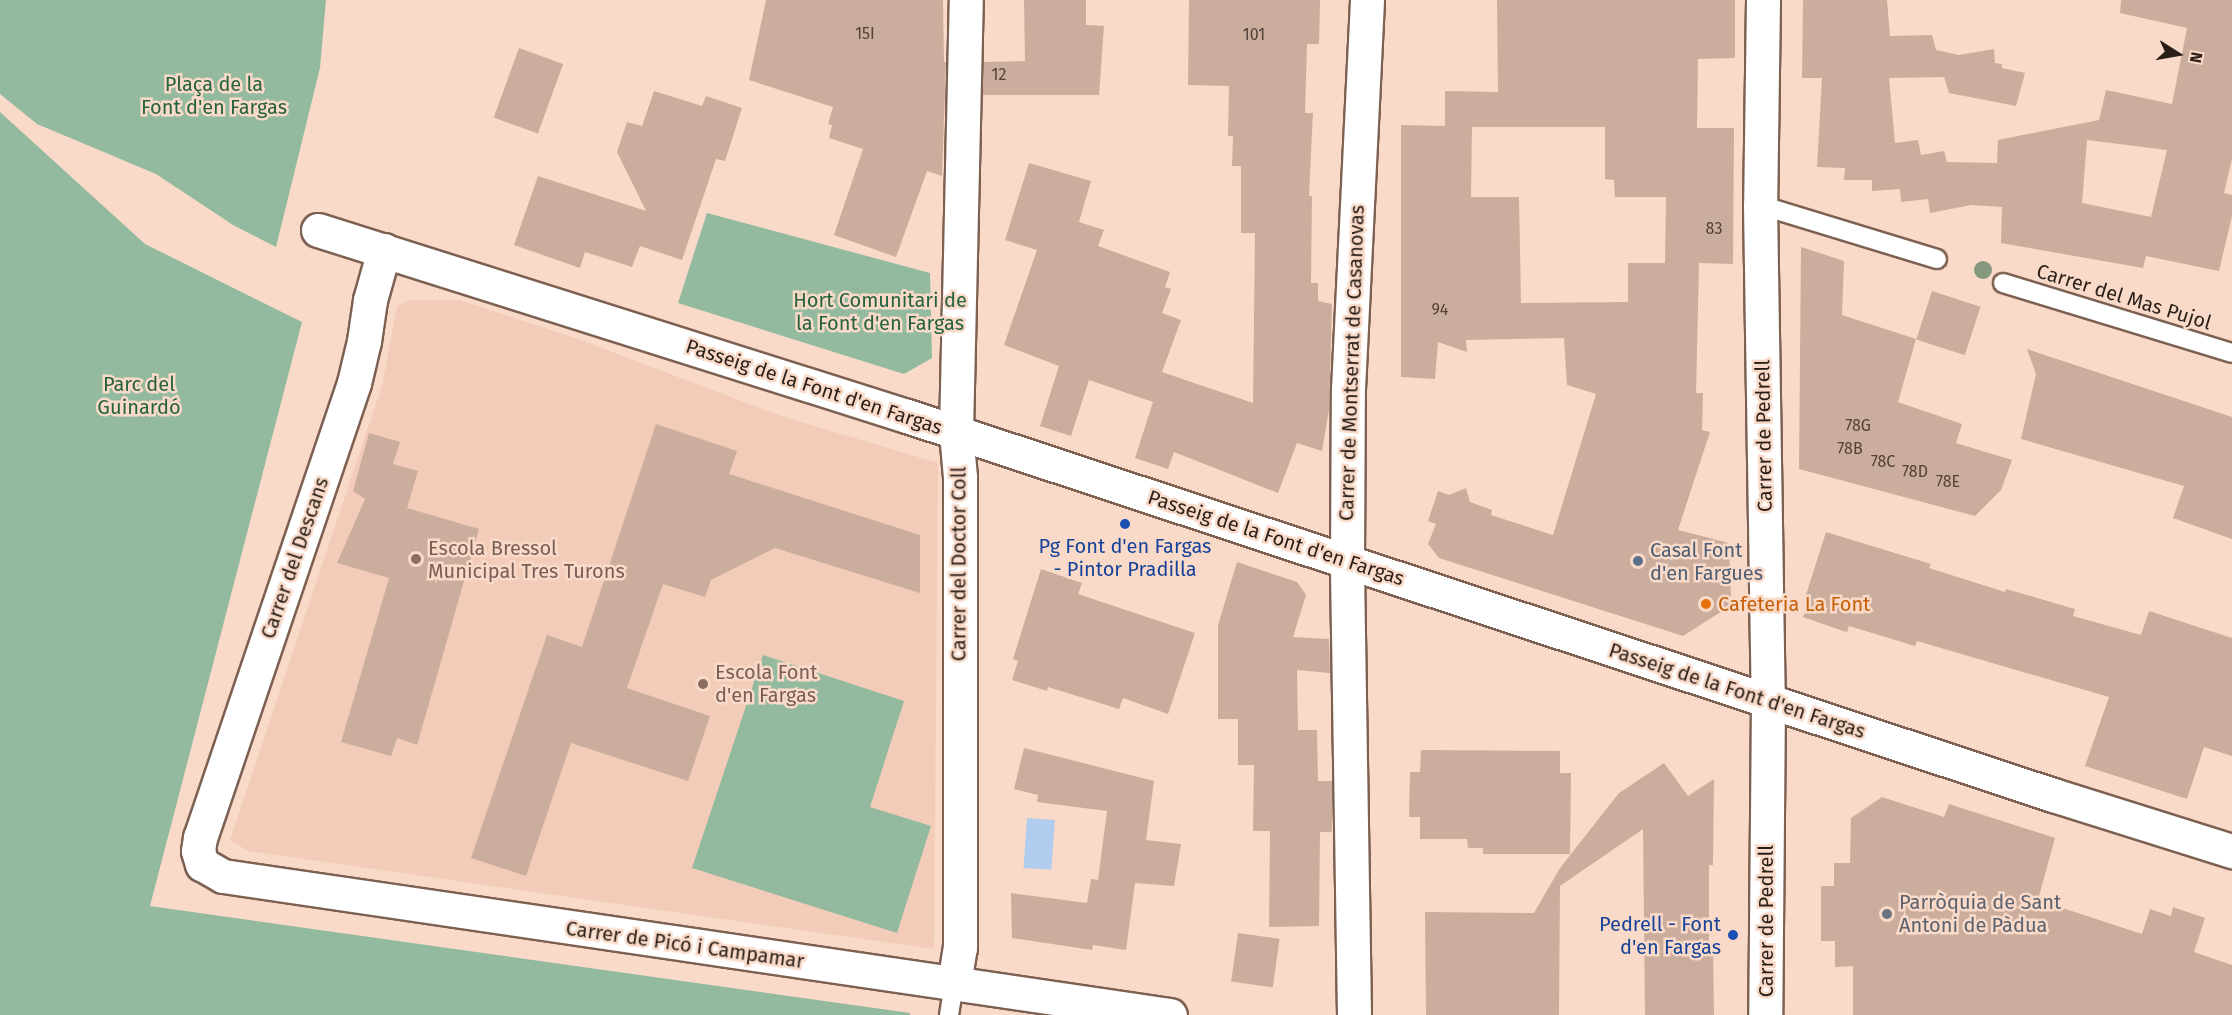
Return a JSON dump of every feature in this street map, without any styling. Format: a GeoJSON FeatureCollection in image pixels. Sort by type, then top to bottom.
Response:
{"type":"FeatureCollection","features":[{"type":"Feature","properties":{"kind":"street","name":"Carrer del Doctor Coll"},"geometry":{"type":"LineString","coordinates":[[952,1000],[960,937],[960,477],[956,432],[966,0]]}},
{"type":"Feature","properties":{"kind":"street","name":"Carrer de Montserrat de Casanovas"},"geometry":{"type":"LineString","coordinates":[[1354,1015],[1347,561],[1348,388],[1367,0]]}},
{"type":"Feature","properties":{"kind":"street","name":"Carrer de Pedrell"},"geometry":{"type":"LineString","coordinates":[[1763,0],[1760,205],[1768,701],[1765,1015]]}},
{"type":"Feature","properties":{"kind":"street","name":"Passeig de la Font d'en Fargas"},"geometry":{"type":"LineString","coordinates":[[318,230],[384,249],[956,432],[1768,701],[2232,851]]}},
{"type":"Feature","properties":{"kind":"street","name":"Carrer del Descans"},"geometry":{"type":"LineString","coordinates":[[202,864],[198,851],[200,837],[354,383],[364,341],[369,300],[384,249]]}},
{"type":"Feature","properties":{"kind":"street","name":"Carrer de Picó i Campamar"},"geometry":{"type":"LineString","coordinates":[[202,864],[223,876],[952,1000],[1170,1015]]}},
{"type":"Feature","properties":{"kind":"lane"},"geometry":{"type":"LineString","coordinates":[[1760,205],[1937,259]]}},
{"type":"Feature","properties":{"kind":"lane","name":"Carrer del Mas Pujol"},"geometry":{"type":"LineString","coordinates":[[2003,283],[2232,353]]}},
{"type":"Feature","properties":{"kind":"shaded area","name":"Escola Font d'en Fargas"},"geometry":{"type":"Polygon","coordinates":[[[410,300],[460,300],[578,339],[781,416],[938,463],[934,949],[248,851],[230,840],[382,386],[397,306],[410,300]]]}},
{"type":"Feature","properties":{"kind":"green space","name":"Plaça de la Font d'en Fargas"},"geometry":{"type":"Polygon","coordinates":[[[0,0],[326,0],[320,68],[276,247],[233,225],[156,174],[37,124],[0,94],[0,0]]]}},
{"type":"Feature","properties":{"kind":"green space","name":"Parc del Guinardó"},"geometry":{"type":"Polygon","coordinates":[[[0,112],[145,244],[302,322],[150,906],[910,1013],[910,1015],[0,1015],[0,112]]]}},
{"type":"Feature","properties":{"kind":"green space","name":"Hort Comunitari de la Font d'en Fargas"},"geometry":{"type":"Polygon","coordinates":[[[707,213],[930,273],[932,358],[904,374],[678,303],[707,213]]]}},
{"type":"Feature","properties":{"kind":"green space"},"geometry":{"type":"Polygon","coordinates":[[[763,655],[904,701],[870,807],[931,826],[897,933],[692,868],[763,655]]]}},
{"type":"Feature","properties":{"kind":"water"},"geometry":{"type":"Polygon","coordinates":[[[1027,818],[1055,820],[1051,870],[1024,868],[1027,818]]]}},
{"type":"Feature","properties":{"kind":"building"},"geometry":{"type":"Polygon","coordinates":[[[766,0],[943,0],[944,62],[946,62],[942,176],[927,171],[896,257],[834,235],[863,149],[829,138],[832,125],[828,124],[833,107],[749,80],[766,0]]]}},
{"type":"Feature","properties":{"kind":"building"},"geometry":{"type":"Polygon","coordinates":[[[1024,0],[1086,0],[1086,25],[1104,26],[1099,95],[983,95],[983,62],[1025,61],[1024,0]]]}},
{"type":"Feature","properties":{"kind":"building"},"geometry":{"type":"Polygon","coordinates":[[[1189,0],[1320,0],[1319,44],[1307,44],[1305,113],[1313,113],[1309,196],[1312,196],[1311,283],[1318,283],[1318,301],[1332,304],[1329,410],[1322,451],[1297,443],[1278,493],[1174,452],[1168,469],[1135,458],[1153,402],[1089,380],[1071,436],[1040,426],[1059,366],[1004,345],[1037,250],[1005,240],[1029,163],[1091,181],[1079,222],[1104,230],[1098,246],[1170,272],[1165,287],[1171,289],[1162,313],[1181,320],[1162,372],[1253,403],[1255,233],[1241,233],[1241,166],[1232,166],[1233,136],[1228,136],[1229,86],[1188,85],[1189,0]]]}},
{"type":"Feature","properties":{"kind":"building"},"geometry":{"type":"Polygon","coordinates":[[[1497,0],[1735,0],[1735,58],[1698,59],[1697,128],[1734,128],[1733,264],[1699,263],[1696,393],[1703,393],[1702,430],[1710,432],[1678,530],[1729,543],[1731,599],[1730,605],[1724,610],[1683,636],[1439,558],[1428,544],[1436,524],[1428,521],[1438,491],[1449,495],[1466,488],[1470,502],[1492,510],[1491,515],[1553,535],[1596,394],[1567,385],[1564,338],[1466,340],[1467,352],[1438,342],[1435,379],[1401,377],[1401,125],[1445,126],[1445,91],[1498,92],[1497,0]],[[1472,127],[1471,197],[1519,197],[1521,303],[1628,302],[1628,263],[1665,263],[1666,197],[1615,197],[1614,180],[1605,179],[1605,127],[1472,127]]]}},
{"type":"Feature","properties":{"kind":"building"},"geometry":{"type":"Polygon","coordinates":[[[1803,0],[1887,0],[1890,36],[1932,35],[1936,50],[1959,55],[1994,49],[1995,63],[2002,64],[2002,68],[2025,73],[2016,106],[1949,93],[1944,77],[1889,78],[1895,143],[1918,140],[1921,155],[1944,151],[1947,162],[1997,163],[1998,140],[2099,120],[2106,90],[2172,104],[2187,28],[2120,13],[2121,0],[2232,0],[2232,159],[2224,193],[2232,195],[2232,216],[2219,271],[2146,256],[2143,268],[2001,243],[2002,207],[1971,205],[1930,213],[1928,199],[1901,202],[1900,189],[1872,191],[1872,180],[1844,180],[1845,168],[1817,167],[1822,78],[1802,78],[1803,0]],[[2087,140],[2082,203],[2151,217],[2167,150],[2087,140]]]}},
{"type":"Feature","properties":{"kind":"building"},"geometry":{"type":"Polygon","coordinates":[[[519,48],[563,64],[538,134],[494,118],[519,48]]]}},
{"type":"Feature","properties":{"kind":"building"},"geometry":{"type":"Polygon","coordinates":[[[654,91],[702,106],[706,96],[742,108],[725,161],[716,159],[682,260],[640,246],[632,267],[585,252],[580,268],[514,245],[538,176],[646,211],[617,152],[627,122],[642,126],[654,91]]]}},
{"type":"Feature","properties":{"kind":"building"},"geometry":{"type":"Polygon","coordinates":[[[1801,247],[1844,261],[1842,315],[1916,339],[1898,402],[1962,424],[1956,443],[2012,460],[2001,490],[1975,516],[1799,469],[1801,247]]]}},
{"type":"Feature","properties":{"kind":"building"},"geometry":{"type":"Polygon","coordinates":[[[1932,291],[1981,307],[1965,355],[1916,340],[1932,291]]]}},
{"type":"Feature","properties":{"kind":"building"},"geometry":{"type":"Polygon","coordinates":[[[2027,349],[2232,417],[2232,539],[2173,518],[2184,486],[2021,439],[2036,374],[2027,349]]]}},
{"type":"Feature","properties":{"kind":"building"},"geometry":{"type":"Polygon","coordinates":[[[656,424],[737,451],[729,474],[920,535],[920,593],[775,548],[711,580],[705,597],[663,584],[627,688],[710,716],[688,781],[571,743],[526,876],[471,858],[547,635],[582,647],[656,424]]]}},
{"type":"Feature","properties":{"kind":"building"},"geometry":{"type":"Polygon","coordinates":[[[369,433],[400,442],[393,464],[418,471],[407,508],[479,529],[417,745],[397,738],[391,756],[341,742],[389,578],[337,563],[365,499],[353,491],[369,433]]]}},
{"type":"Feature","properties":{"kind":"building"},"geometry":{"type":"Polygon","coordinates":[[[1826,532],[1931,564],[1929,568],[2005,592],[2006,589],[2075,609],[2073,616],[2141,635],[2149,611],[2232,638],[2232,756],[2204,747],[2187,799],[2085,766],[2109,697],[1917,641],[1915,646],[1849,626],[1847,632],[1803,617],[1808,603],[1804,601],[1826,532]]]}},
{"type":"Feature","properties":{"kind":"building"},"geometry":{"type":"Polygon","coordinates":[[[1237,562],[1297,582],[1306,595],[1293,637],[1329,639],[1330,673],[1297,670],[1298,730],[1317,730],[1318,781],[1332,781],[1332,832],[1320,832],[1319,926],[1269,927],[1270,831],[1253,831],[1254,765],[1238,765],[1238,719],[1218,719],[1218,625],[1237,562]]]}},
{"type":"Feature","properties":{"kind":"building"},"geometry":{"type":"Polygon","coordinates":[[[1041,569],[1082,583],[1078,594],[1195,633],[1168,714],[1123,698],[1119,709],[1048,687],[1047,691],[1012,680],[1018,661],[1013,659],[1041,569]]]}},
{"type":"Feature","properties":{"kind":"building"},"geometry":{"type":"Polygon","coordinates":[[[1024,748],[1154,781],[1146,840],[1181,844],[1174,886],[1135,883],[1126,950],[1093,945],[1092,950],[1012,938],[1011,893],[1087,903],[1091,879],[1098,880],[1107,811],[1037,802],[1038,795],[1014,789],[1024,748]]]}},
{"type":"Feature","properties":{"kind":"building"},"geometry":{"type":"Polygon","coordinates":[[[1421,750],[1560,751],[1560,773],[1571,773],[1570,854],[1483,854],[1483,848],[1468,848],[1467,839],[1420,839],[1420,817],[1409,817],[1410,772],[1420,772],[1421,750]]]}},
{"type":"Feature","properties":{"kind":"building"},"geometry":{"type":"Polygon","coordinates":[[[1664,763],[1688,796],[1714,779],[1713,865],[1709,865],[1709,948],[1713,948],[1714,1015],[1645,1015],[1643,829],[1560,886],[1559,1015],[1426,1015],[1425,912],[1534,913],[1560,868],[1619,793],[1664,763]]]}},
{"type":"Feature","properties":{"kind":"building"},"geometry":{"type":"Polygon","coordinates":[[[1882,797],[1944,817],[1949,804],[2055,838],[2038,900],[2142,934],[2150,909],[2171,916],[2173,907],[2205,918],[2194,952],[2232,965],[2232,1015],[1853,1015],[1853,966],[1835,967],[1835,941],[1821,941],[1821,886],[1834,886],[1834,863],[1850,863],[1851,818],[1882,797]]]}},
{"type":"Feature","properties":{"kind":"building"},"geometry":{"type":"Polygon","coordinates":[[[1238,933],[1280,939],[1273,987],[1231,982],[1238,933]]]}},
{"type":"Feature","properties":{"kind":"place","name":"Pg Font d'en Fargas - Pintor Pradilla"},"geometry":{"type":"Point","coordinates":[1125,524]}},
{"type":"Feature","properties":{"kind":"place","name":"Escola Bressol Municipal Tres Turons"},"geometry":{"type":"Point","coordinates":[416,559]}},
{"type":"Feature","properties":{"kind":"place","name":"Casal Font d'en Fargues"},"geometry":{"type":"Point","coordinates":[1638,561]}},
{"type":"Feature","properties":{"kind":"place","name":"Cafeteria La Font"},"geometry":{"type":"Point","coordinates":[1706,604]}},
{"type":"Feature","properties":{"kind":"place","name":"Escola Font d'en Fargas"},"geometry":{"type":"Point","coordinates":[703,684]}},
{"type":"Feature","properties":{"kind":"place","name":"Parròquia de Sant Antoni de Pàdua"},"geometry":{"type":"Point","coordinates":[1887,914]}},
{"type":"Feature","properties":{"kind":"place","name":"Pedrell - Font d'en Fargas"},"geometry":{"type":"Point","coordinates":[1733,935]}}]}
